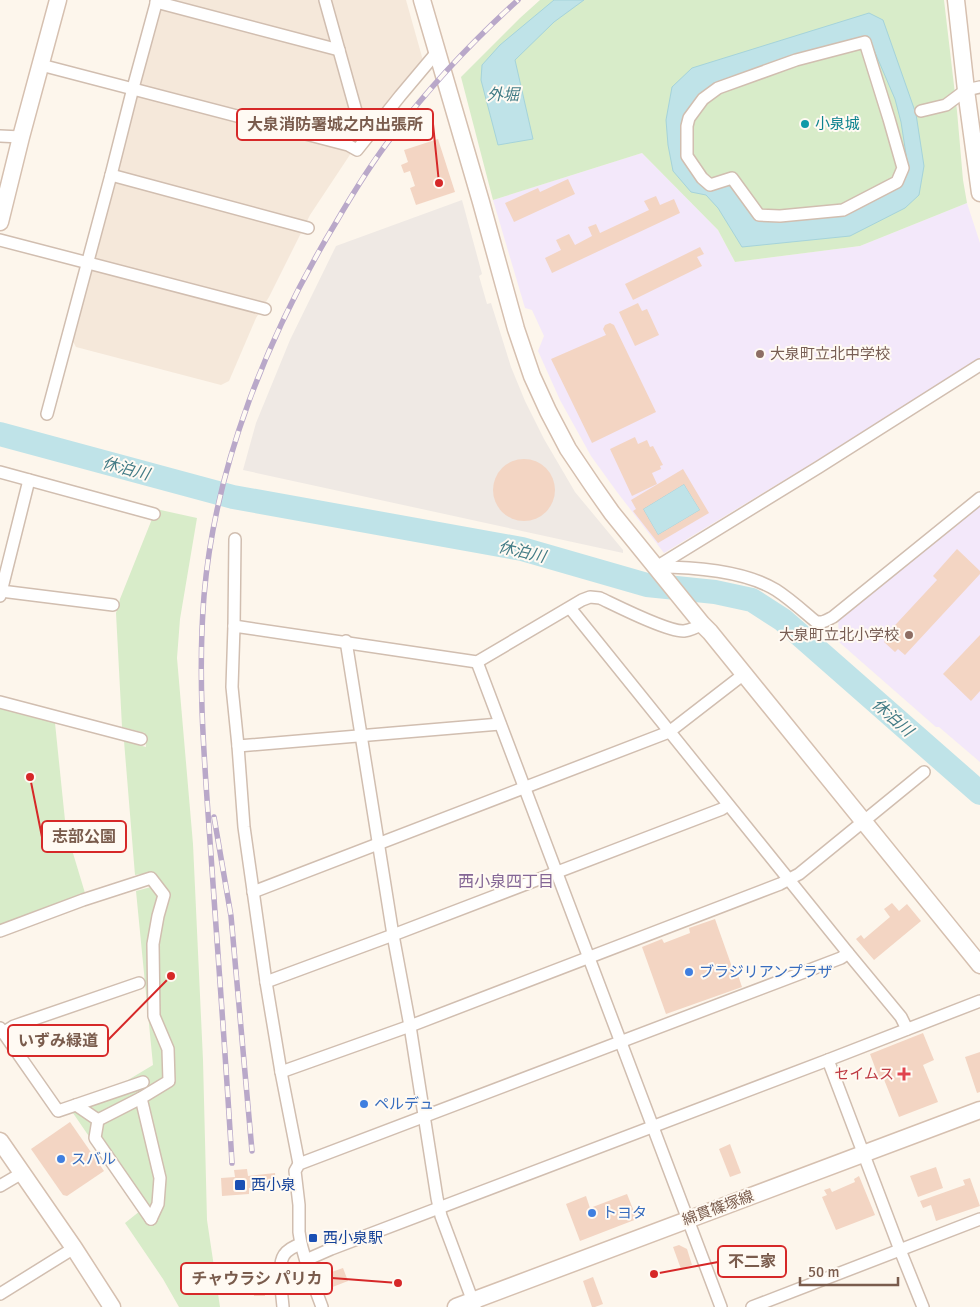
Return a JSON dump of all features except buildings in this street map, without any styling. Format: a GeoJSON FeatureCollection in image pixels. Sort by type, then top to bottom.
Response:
{"type":"FeatureCollection","features":[{"type":"Feature","properties":{"kind":"street"},"geometry":{"type":"LineString","coordinates":[[0,222],[58,0]]}},
{"type":"Feature","properties":{"kind":"street"},"geometry":{"type":"LineString","coordinates":[[325,0],[361,129],[366,138]]}},
{"type":"Feature","properties":{"kind":"street"},"geometry":{"type":"LineString","coordinates":[[422,0],[516,329],[532,376],[568,449],[612,513],[980,965]]}},
{"type":"Feature","properties":{"kind":"street"},"geometry":{"type":"LineString","coordinates":[[956,0],[973,89],[980,193]]}},
{"type":"Feature","properties":{"kind":"street"},"geometry":{"type":"LineString","coordinates":[[47,414],[156,1],[339,50]]}},
{"type":"Feature","properties":{"kind":"street"},"geometry":{"type":"LineString","coordinates":[[865,42],[889,119],[903,168],[897,182],[843,210],[780,216],[759,215],[732,178],[710,185],[702,178],[687,156],[687,126],[689,118],[703,99],[718,88],[796,60],[865,42]]}},
{"type":"Feature","properties":{"kind":"street"},"geometry":{"type":"LineString","coordinates":[[41,65],[348,145],[357,150],[437,52]]}},
{"type":"Feature","properties":{"kind":"street"},"geometry":{"type":"LineString","coordinates":[[921,111],[946,105],[973,89]]}},
{"type":"Feature","properties":{"kind":"street"},"geometry":{"type":"LineString","coordinates":[[0,136],[21,137]]}},
{"type":"Feature","properties":{"kind":"street"},"geometry":{"type":"LineString","coordinates":[[111,176],[308,228]]}},
{"type":"Feature","properties":{"kind":"street"},"geometry":{"type":"LineString","coordinates":[[0,240],[265,310]]}},
{"type":"Feature","properties":{"kind":"street"},"geometry":{"type":"LineString","coordinates":[[661,572],[980,365]]}},
{"type":"Feature","properties":{"kind":"street"},"geometry":{"type":"LineString","coordinates":[[0,472],[154,514]]}},
{"type":"Feature","properties":{"kind":"street"},"geometry":{"type":"LineString","coordinates":[[29,480],[1,593],[113,606]]}},
{"type":"Feature","properties":{"kind":"street"},"geometry":{"type":"LineString","coordinates":[[661,572],[687,568],[728,573],[756,579],[777,590],[819,623],[833,617],[980,498]]}},
{"type":"Feature","properties":{"kind":"street"},"geometry":{"type":"LineString","coordinates":[[235,539],[232,687],[244,827],[266,982],[299,1164]]}},
{"type":"Feature","properties":{"kind":"street"},"geometry":{"type":"LineString","coordinates":[[234,626],[346,641],[477,662],[590,597],[600,598],[680,631],[692,629],[702,624]]}},
{"type":"Feature","properties":{"kind":"street"},"geometry":{"type":"LineString","coordinates":[[570,608],[848,954],[901,1017],[907,1030]]}},
{"type":"Feature","properties":{"kind":"street"},"geometry":{"type":"LineString","coordinates":[[346,641],[439,1208],[474,1304]]}},
{"type":"Feature","properties":{"kind":"street"},"geometry":{"type":"LineString","coordinates":[[477,662],[721,1307]]}},
{"type":"Feature","properties":{"kind":"street"},"geometry":{"type":"LineString","coordinates":[[253,892],[669,732],[744,674]]}},
{"type":"Feature","properties":{"kind":"street"},"geometry":{"type":"LineString","coordinates":[[0,702],[141,739]]}},
{"type":"Feature","properties":{"kind":"street"},"geometry":{"type":"LineString","coordinates":[[238,746],[500,724]]}},
{"type":"Feature","properties":{"kind":"street"},"geometry":{"type":"LineString","coordinates":[[282,1072],[410,1026],[789,880],[864,822],[924,772]]}},
{"type":"Feature","properties":{"kind":"street"},"geometry":{"type":"LineString","coordinates":[[266,982],[557,873],[728,805]]}},
{"type":"Feature","properties":{"kind":"street"},"geometry":{"type":"LineString","coordinates":[[0,931],[83,900],[150,878],[164,895],[153,944],[154,1016],[168,1049],[169,1081],[98,1120]]}},
{"type":"Feature","properties":{"kind":"street"},"geometry":{"type":"LineString","coordinates":[[322,1307],[301,1244],[299,1232],[299,1205],[295,1171],[299,1164],[848,954]]}},
{"type":"Feature","properties":{"kind":"street"},"geometry":{"type":"LineString","coordinates":[[139,983],[2,1031],[58,1111],[143,1082]]}},
{"type":"Feature","properties":{"kind":"street"},"geometry":{"type":"LineString","coordinates":[[306,1260],[980,1001]]}},
{"type":"Feature","properties":{"kind":"street"},"geometry":{"type":"LineString","coordinates":[[828,1060],[923,1307]]}},
{"type":"Feature","properties":{"kind":"street"},"geometry":{"type":"LineString","coordinates":[[98,1120],[95,1138],[151,1219],[158,1204],[160,1178],[141,1098]]}},
{"type":"Feature","properties":{"kind":"street"},"geometry":{"type":"LineString","coordinates":[[76,1105],[98,1120]]}},
{"type":"Feature","properties":{"kind":"street","name":"綿貫篠塚線"},"geometry":{"type":"LineString","coordinates":[[456,1307],[474,1304],[688,1220],[980,1110]]}},
{"type":"Feature","properties":{"kind":"street"},"geometry":{"type":"LineString","coordinates":[[0,1142],[74,1248],[112,1307]]}},
{"type":"Feature","properties":{"kind":"street"},"geometry":{"type":"LineString","coordinates":[[0,1186],[22,1173]]}},
{"type":"Feature","properties":{"kind":"street"},"geometry":{"type":"LineString","coordinates":[[752,1307],[980,1219]]}},
{"type":"Feature","properties":{"kind":"street"},"geometry":{"type":"LineString","coordinates":[[283,1307],[281,1267],[283,1256],[301,1244]]}},
{"type":"Feature","properties":{"kind":"street"},"geometry":{"type":"LineString","coordinates":[[0,1294],[74,1248]]}},
{"type":"Feature","properties":{"kind":"shaded area"},"geometry":{"type":"Polygon","coordinates":[[[162,0],[406,0],[424,64],[369,126],[310,215],[269,297],[256,318],[229,381],[221,385],[76,347],[72,340],[162,0]]]}},
{"type":"Feature","properties":{"kind":"shaded area","name":"大泉町立北中学校"},"geometry":{"type":"Polygon","coordinates":[[[642,153],[718,230],[735,262],[860,246],[967,203],[980,243],[980,358],[664,553],[591,456],[560,400],[538,351],[544,336],[532,310],[525,308],[493,200],[642,153]]]}},
{"type":"Feature","properties":{"kind":"shaded area"},"geometry":{"type":"Polygon","coordinates":[[[462,200],[482,274],[479,276],[487,304],[491,303],[511,367],[525,401],[544,439],[575,492],[623,550],[623,553],[243,470],[256,423],[290,340],[336,246],[462,200]]]}},
{"type":"Feature","properties":{"kind":"shaded area","name":"大泉町立北小学校"},"geometry":{"type":"Polygon","coordinates":[[[980,504],[980,762],[939,727],[936,727],[839,642],[838,617],[980,504]]]}},
{"type":"Feature","properties":{"kind":"green space"},"geometry":{"type":"Polygon","coordinates":[[[540,0],[944,0],[967,203],[860,246],[735,262],[718,230],[642,153],[493,200],[461,77],[540,0]]]}},
{"type":"Feature","properties":{"kind":"green space"},"geometry":{"type":"Polygon","coordinates":[[[156,509],[197,518],[180,619],[177,658],[193,844],[203,1060],[207,1220],[220,1307],[179,1307],[163,1279],[125,1223],[140,1211],[73,1113],[153,1065],[136,891],[151,887],[150,873],[135,875],[124,741],[146,747],[145,733],[122,727],[116,613],[156,509]]]}},
{"type":"Feature","properties":{"kind":"green space"},"geometry":{"type":"Polygon","coordinates":[[[0,708],[55,723],[66,830],[85,893],[0,925],[0,708]]]}},
{"type":"Feature","properties":{"kind":"water","name":"外堀"},"geometry":{"type":"Polygon","coordinates":[[[554,0],[584,0],[554,22],[515,60],[533,139],[498,145],[481,80],[482,65],[500,45],[554,0]]]}},
{"type":"Feature","properties":{"kind":"water"},"geometry":{"type":"Polygon","coordinates":[[[869,13],[883,20],[916,114],[924,166],[919,195],[905,208],[850,236],[742,247],[718,208],[706,195],[691,192],[673,171],[666,120],[672,87],[692,68],[869,13]],[[868,36],[795,55],[715,83],[698,96],[684,121],[699,182],[732,182],[757,218],[843,215],[902,184],[908,167],[901,122],[895,99],[868,36]]]}},
{"type":"Feature","properties":{"kind":"water"},"geometry":{"type":"Polygon","coordinates":[[[684,484],[700,510],[658,535],[643,509],[684,484]]]}},
{"type":"Feature","properties":{"kind":"waterway","name":"休泊川"},"geometry":{"type":"LineString","coordinates":[[0,434],[233,497],[522,549],[647,585],[715,592],[752,600],[783,620],[980,793]]}},
{"type":"Feature","properties":{"kind":"railway"},"geometry":{"type":"LineString","coordinates":[[232,1163],[206,790],[201,661],[204,596],[210,547],[220,498],[248,402],[267,356],[311,266],[349,201],[378,156],[423,98],[469,47],[518,0]]}},
{"type":"Feature","properties":{"kind":"railway"},"geometry":{"type":"LineString","coordinates":[[214,817],[231,916],[252,1151]]}},
{"type":"Feature","properties":{"kind":"place","name":"小泉城"},"geometry":{"type":"Point","coordinates":[805,124]}},
{"type":"Feature","properties":{"kind":"place","name":"大泉消防署城之内出張所"},"geometry":{"type":"Point","coordinates":[439,183]}},
{"type":"Feature","properties":{"kind":"place","name":"大泉町立北中学校"},"geometry":{"type":"Point","coordinates":[760,354]}},
{"type":"Feature","properties":{"kind":"place","name":"大泉町立北小学校"},"geometry":{"type":"Point","coordinates":[909,635]}},
{"type":"Feature","properties":{"kind":"place","name":"志部公園"},"geometry":{"type":"Point","coordinates":[30,777]}},
{"type":"Feature","properties":{"kind":"place","name":"ブラジリアンプラザ"},"geometry":{"type":"Point","coordinates":[689,972]}},
{"type":"Feature","properties":{"kind":"place","name":"いずみ緑道"},"geometry":{"type":"Point","coordinates":[171,976]}},
{"type":"Feature","properties":{"kind":"place","name":"セイムス"},"geometry":{"type":"Point","coordinates":[904,1074]}},
{"type":"Feature","properties":{"kind":"place","name":"ペルデュ"},"geometry":{"type":"Point","coordinates":[364,1104]}},
{"type":"Feature","properties":{"kind":"place","name":"スバル"},"geometry":{"type":"Point","coordinates":[61,1159]}},
{"type":"Feature","properties":{"kind":"place","name":"西小泉"},"geometry":{"type":"Point","coordinates":[240,1185]}},
{"type":"Feature","properties":{"kind":"place","name":"トヨタ"},"geometry":{"type":"Point","coordinates":[592,1213]}},
{"type":"Feature","properties":{"kind":"place","name":"西小泉駅"},"geometry":{"type":"Point","coordinates":[313,1238]}},
{"type":"Feature","properties":{"kind":"place","name":"不二家"},"geometry":{"type":"Point","coordinates":[654,1274]}},
{"type":"Feature","properties":{"kind":"place","name":"チャウラシ パリカ"},"geometry":{"type":"Point","coordinates":[398,1283]}},
{"type":"Feature","properties":{"kind":"district","name":"西小泉四丁目"},"geometry":{"type":"Point","coordinates":[506,881]}}]}
